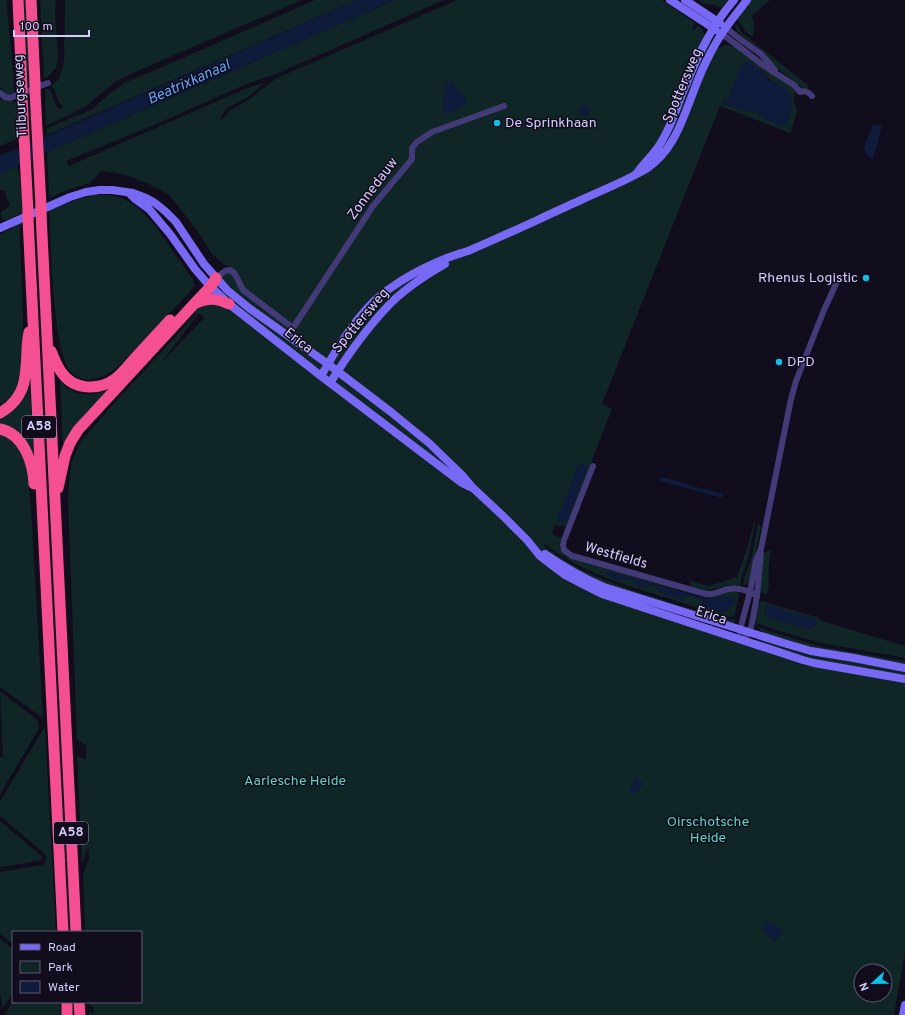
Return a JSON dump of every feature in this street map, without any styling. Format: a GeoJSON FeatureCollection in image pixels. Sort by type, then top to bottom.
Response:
{"type":"FeatureCollection","features":[{"type":"Feature","properties":{"kind":"highway","name":"Tilburgseweg"},"geometry":{"type":"LineString","coordinates":[[18,0],[32,302]]}},
{"type":"Feature","properties":{"kind":"highway","name":"Tilburgseweg"},"geometry":{"type":"LineString","coordinates":[[31,0],[48,345]]}},
{"type":"Feature","properties":{"kind":"highway","name":"A58"},"geometry":{"type":"LineString","coordinates":[[55,504],[65,456],[70,443],[78,430],[195,304],[211,282]]}},
{"type":"Feature","properties":{"kind":"highway","name":"A58"},"geometry":{"type":"LineString","coordinates":[[48,345],[59,370],[69,380],[79,385],[90,387],[108,383],[118,377],[152,338],[211,282]]}},
{"type":"Feature","properties":{"kind":"highway"},"geometry":{"type":"LineString","coordinates":[[195,304],[212,299],[218,299],[228,304]]}},
{"type":"Feature","properties":{"kind":"highway","name":"A58"},"geometry":{"type":"LineString","coordinates":[[0,413],[13,403],[22,388],[26,371],[32,302]]}},
{"type":"Feature","properties":{"kind":"highway","name":"A58"},"geometry":{"type":"LineString","coordinates":[[32,302],[63,931]]}},
{"type":"Feature","properties":{"kind":"highway","name":"A58"},"geometry":{"type":"LineString","coordinates":[[48,345],[76,931]]}},
{"type":"Feature","properties":{"kind":"highway","name":"A58"},"geometry":{"type":"LineString","coordinates":[[0,429],[11,434],[18,440],[28,454],[33,471],[36,507],[45,553]]}},
{"type":"Feature","properties":{"kind":"highway"},"geometry":{"type":"LineString","coordinates":[[67,1003],[67,1015]]}},
{"type":"Feature","properties":{"kind":"highway"},"geometry":{"type":"LineString","coordinates":[[79,1003],[80,1015]]}},
{"type":"Feature","properties":{"kind":"main road"},"geometry":{"type":"LineString","coordinates":[[670,0],[715,24]]}},
{"type":"Feature","properties":{"kind":"main road"},"geometry":{"type":"LineString","coordinates":[[685,0],[723,30]]}},
{"type":"Feature","properties":{"kind":"main road","name":"Spottersweg"},"geometry":{"type":"LineString","coordinates":[[635,175],[663,140],[701,50],[715,24],[734,0]]}},
{"type":"Feature","properties":{"kind":"main road","name":"Spottersweg"},"geometry":{"type":"LineString","coordinates":[[330,383],[364,334],[388,306],[404,291],[425,275],[458,255],[646,170],[658,160],[676,136],[696,86],[723,30],[747,0]]}},
{"type":"Feature","properties":{"kind":"main road","name":"Erica"},"geometry":{"type":"LineString","coordinates":[[0,228],[78,194],[99,190],[112,190],[134,193],[146,198],[155,203],[176,222],[204,264],[211,282],[228,304],[320,376],[462,482],[473,488]]}},
{"type":"Feature","properties":{"kind":"main road","name":"Erica"},"geometry":{"type":"LineString","coordinates":[[129,193],[149,209],[170,234],[195,269],[211,282],[227,290],[249,308],[328,364],[429,443],[527,540],[540,556],[576,582],[597,592],[649,610],[814,663],[905,679]]}},
{"type":"Feature","properties":{"kind":"main road","name":"Spottersweg"},"geometry":{"type":"LineString","coordinates":[[320,376],[338,347],[359,318],[373,302],[418,270],[443,259],[458,255]]}},
{"type":"Feature","properties":{"kind":"main road","name":"Erica"},"geometry":{"type":"LineString","coordinates":[[527,540],[556,561],[588,580],[604,586],[749,633],[811,651],[905,668]]}},
{"type":"Feature","properties":{"kind":"main road"},"geometry":{"type":"LineString","coordinates":[[903,1015],[905,1005]]}},
{"type":"Feature","properties":{"kind":"street"},"geometry":{"type":"LineString","coordinates":[[723,30],[760,54],[779,74],[794,85],[800,92],[806,92],[812,96]]}},
{"type":"Feature","properties":{"kind":"street"},"geometry":{"type":"LineString","coordinates":[[0,93],[5,97],[10,98],[48,82]]}},
{"type":"Feature","properties":{"kind":"street","name":"Zonnedauw"},"geometry":{"type":"LineString","coordinates":[[293,328],[373,206],[412,159],[412,148],[417,142],[432,132],[504,106]]}},
{"type":"Feature","properties":{"kind":"street","name":"Erica"},"geometry":{"type":"LineString","coordinates":[[211,282],[222,272],[230,270],[234,273],[243,290],[293,328]]}},
{"type":"Feature","properties":{"kind":"street"},"geometry":{"type":"LineString","coordinates":[[761,549],[756,560],[750,592],[740,630],[742,639],[749,633],[757,596],[761,549],[790,400],[824,310],[838,279]]}},
{"type":"Feature","properties":{"kind":"street","name":"Westfields"},"geometry":{"type":"LineString","coordinates":[[593,466],[564,540],[564,550],[572,556],[706,594],[733,588],[750,592],[757,596]]}},
{"type":"Feature","properties":{"kind":"green space"},"geometry":{"type":"Polygon","coordinates":[[[0,0],[7,0],[14,95],[4,93],[0,85],[0,0]]]}},
{"type":"Feature","properties":{"kind":"green space"},"geometry":{"type":"Polygon","coordinates":[[[22,0],[27,0],[31,85],[28,86],[22,0]]]}},
{"type":"Feature","properties":{"kind":"green space"},"geometry":{"type":"Polygon","coordinates":[[[40,0],[56,0],[55,14],[58,58],[56,68],[44,79],[40,0]]]}},
{"type":"Feature","properties":{"kind":"green space"},"geometry":{"type":"Polygon","coordinates":[[[65,0],[302,0],[116,81],[85,107],[46,126],[45,89],[48,89],[52,93],[55,104],[59,109],[63,107],[51,86],[59,79],[64,62],[65,0]]]}},
{"type":"Feature","properties":{"kind":"green space"},"geometry":{"type":"Polygon","coordinates":[[[315,0],[357,0],[47,135],[47,128],[91,110],[124,83],[315,0]]]}},
{"type":"Feature","properties":{"kind":"green space","name":"Aarlesche Heide"},"geometry":{"type":"Polygon","coordinates":[[[395,0],[444,0],[276,74],[244,85],[152,126],[66,161],[69,166],[245,89],[266,82],[248,97],[227,108],[221,119],[224,118],[228,112],[248,100],[277,78],[457,0],[662,0],[695,23],[692,28],[694,30],[698,25],[700,26],[703,30],[704,37],[719,48],[728,45],[741,51],[792,86],[795,91],[794,100],[797,112],[790,133],[720,106],[602,404],[612,409],[566,527],[555,525],[552,534],[561,538],[560,550],[569,558],[705,597],[726,591],[738,592],[739,594],[735,615],[732,617],[722,616],[622,584],[583,568],[545,544],[544,546],[580,569],[620,586],[715,617],[738,620],[731,624],[614,588],[556,560],[543,550],[540,558],[554,569],[740,641],[905,681],[905,952],[894,1015],[89,1015],[89,1011],[94,1014],[93,1007],[89,1003],[142,1003],[142,931],[85,931],[83,874],[89,859],[88,847],[82,864],[77,756],[86,760],[86,746],[77,739],[68,501],[72,460],[81,441],[189,322],[197,312],[195,310],[199,307],[217,303],[230,288],[222,279],[222,276],[226,273],[231,274],[232,268],[225,265],[212,254],[196,229],[168,194],[149,184],[117,173],[101,171],[90,183],[70,189],[49,198],[47,152],[395,0]],[[751,64],[729,98],[730,100],[722,102],[747,111],[757,112],[767,120],[773,82],[751,64]],[[199,313],[161,363],[204,318],[199,313]],[[605,572],[617,580],[630,579],[641,587],[654,585],[658,588],[659,592],[680,599],[686,596],[699,598],[702,602],[725,611],[733,605],[622,575],[605,572]]]}},
{"type":"Feature","properties":{"kind":"green space"},"geometry":{"type":"Polygon","coordinates":[[[698,0],[729,0],[721,8],[715,5],[703,4],[698,0]]]}},
{"type":"Feature","properties":{"kind":"green space"},"geometry":{"type":"Polygon","coordinates":[[[749,0],[770,0],[752,16],[754,25],[753,37],[745,31],[736,19],[749,0]]]}},
{"type":"Feature","properties":{"kind":"green space"},"geometry":{"type":"Polygon","coordinates":[[[735,23],[742,33],[809,86],[808,89],[803,89],[777,68],[759,48],[736,30],[735,23]]]}},
{"type":"Feature","properties":{"kind":"green space"},"geometry":{"type":"Polygon","coordinates":[[[0,99],[16,102],[18,139],[0,146],[0,99]]]}},
{"type":"Feature","properties":{"kind":"green space"},"geometry":{"type":"Polygon","coordinates":[[[17,166],[20,177],[22,213],[4,221],[0,213],[10,206],[4,190],[0,190],[0,174],[17,166]]]}},
{"type":"Feature","properties":{"kind":"green space"},"geometry":{"type":"Polygon","coordinates":[[[94,195],[118,197],[130,202],[145,214],[152,221],[192,278],[195,285],[118,367],[101,377],[89,380],[77,377],[71,372],[65,361],[60,343],[56,321],[49,210],[94,195]]]}},
{"type":"Feature","properties":{"kind":"green space"},"geometry":{"type":"Polygon","coordinates":[[[20,222],[23,322],[22,369],[19,383],[13,394],[0,405],[0,234],[11,229],[20,222]]]}},
{"type":"Feature","properties":{"kind":"green space"},"geometry":{"type":"Polygon","coordinates":[[[29,370],[34,463],[0,428],[0,415],[29,370]]]}},
{"type":"Feature","properties":{"kind":"green space"},"geometry":{"type":"Polygon","coordinates":[[[60,380],[68,388],[79,394],[96,394],[112,389],[63,451],[60,380]]]}},
{"type":"Feature","properties":{"kind":"green space"},"geometry":{"type":"Polygon","coordinates":[[[0,433],[6,436],[18,447],[27,463],[31,506],[43,718],[0,687],[0,433]]]}},
{"type":"Feature","properties":{"kind":"green space"},"geometry":{"type":"Polygon","coordinates":[[[754,523],[748,559],[742,575],[740,586],[729,585],[707,591],[691,586],[689,583],[690,581],[709,586],[737,577],[754,523]]]}},
{"type":"Feature","properties":{"kind":"green space"},"geometry":{"type":"Polygon","coordinates":[[[758,524],[761,528],[750,579],[748,583],[743,586],[745,575],[751,560],[758,524]]]}},
{"type":"Feature","properties":{"kind":"green space"},"geometry":{"type":"Polygon","coordinates":[[[771,550],[768,571],[769,584],[767,594],[765,594],[759,590],[764,553],[771,550]]]}},
{"type":"Feature","properties":{"kind":"green space"},"geometry":{"type":"Polygon","coordinates":[[[762,601],[905,646],[905,658],[817,642],[756,623],[756,611],[762,601]],[[766,607],[765,614],[782,622],[811,630],[766,607]]]}},
{"type":"Feature","properties":{"kind":"green space"},"geometry":{"type":"Polygon","coordinates":[[[757,626],[771,632],[823,647],[905,661],[905,665],[813,648],[766,634],[757,626]]]}},
{"type":"Feature","properties":{"kind":"green space"},"geometry":{"type":"Polygon","coordinates":[[[758,637],[905,671],[905,676],[812,661],[756,642],[758,637]]]}},
{"type":"Feature","properties":{"kind":"green space"},"geometry":{"type":"Polygon","coordinates":[[[0,691],[36,719],[39,724],[38,730],[0,794],[0,757],[3,757],[0,691]]]}},
{"type":"Feature","properties":{"kind":"green space"},"geometry":{"type":"Polygon","coordinates":[[[45,726],[56,931],[12,931],[12,943],[0,934],[0,872],[42,865],[46,862],[46,859],[45,854],[0,816],[0,802],[45,726]]]}},
{"type":"Feature","properties":{"kind":"green space"},"geometry":{"type":"Polygon","coordinates":[[[0,821],[39,854],[42,857],[41,860],[0,867],[0,821]]]}},
{"type":"Feature","properties":{"kind":"green space"},"geometry":{"type":"Polygon","coordinates":[[[0,939],[12,948],[12,994],[3,1008],[0,993],[0,939]]]}},
{"type":"Feature","properties":{"kind":"green space"},"geometry":{"type":"Polygon","coordinates":[[[12,1003],[60,1003],[61,1015],[4,1015],[12,1003]]]}},
{"type":"Feature","properties":{"kind":"water","name":"Beatrixkanaal"},"geometry":{"type":"Polygon","coordinates":[[[357,0],[395,0],[0,174],[0,156],[357,0]]]}},
{"type":"Feature","properties":{"kind":"water"},"geometry":{"type":"Polygon","coordinates":[[[745,62],[755,66],[769,80],[781,86],[790,95],[792,104],[786,124],[781,126],[767,120],[757,112],[741,110],[722,102],[725,99],[728,101],[730,100],[729,97],[742,63],[745,62]]]}},
{"type":"Feature","properties":{"kind":"water"},"geometry":{"type":"Polygon","coordinates":[[[451,81],[465,98],[467,104],[457,110],[444,114],[444,86],[445,83],[451,81]]]}},
{"type":"Feature","properties":{"kind":"water"},"geometry":{"type":"Polygon","coordinates":[[[583,105],[590,108],[590,114],[587,116],[580,114],[578,109],[583,105]]]}},
{"type":"Feature","properties":{"kind":"water"},"geometry":{"type":"Polygon","coordinates":[[[873,124],[882,126],[873,160],[869,158],[864,147],[873,124]]]}},
{"type":"Feature","properties":{"kind":"water"},"geometry":{"type":"Polygon","coordinates":[[[582,463],[587,466],[587,469],[567,521],[558,521],[557,519],[579,464],[582,463]]]}},
{"type":"Feature","properties":{"kind":"water"},"geometry":{"type":"Polygon","coordinates":[[[661,477],[723,494],[722,498],[660,481],[661,477]]]}},
{"type":"Feature","properties":{"kind":"water"},"geometry":{"type":"Polygon","coordinates":[[[605,572],[622,575],[707,599],[732,596],[735,600],[735,604],[722,612],[702,606],[699,598],[686,596],[680,599],[659,592],[658,588],[656,587],[640,586],[634,581],[628,579],[617,580],[605,572]]]}},
{"type":"Feature","properties":{"kind":"water"},"geometry":{"type":"Polygon","coordinates":[[[769,605],[818,620],[814,628],[811,630],[782,622],[767,617],[766,607],[769,605]]]}},
{"type":"Feature","properties":{"kind":"water"},"geometry":{"type":"Polygon","coordinates":[[[636,777],[643,782],[643,784],[636,794],[632,793],[630,789],[636,777]]]}},
{"type":"Feature","properties":{"kind":"water"},"geometry":{"type":"Polygon","coordinates":[[[768,922],[774,924],[783,931],[775,941],[763,931],[764,926],[768,922]]]}},
{"type":"Feature","properties":{"kind":"place","name":"De Sprinkhaan"},"geometry":{"type":"Point","coordinates":[497,123]}},
{"type":"Feature","properties":{"kind":"place","name":"Rhenus Logistic"},"geometry":{"type":"Point","coordinates":[866,278]}},
{"type":"Feature","properties":{"kind":"place","name":"DPD"},"geometry":{"type":"Point","coordinates":[779,362]}},
{"type":"Feature","properties":{"kind":"park label","name":"Oirschotsche Heide"},"geometry":{"type":"Point","coordinates":[708,830]}}]}
